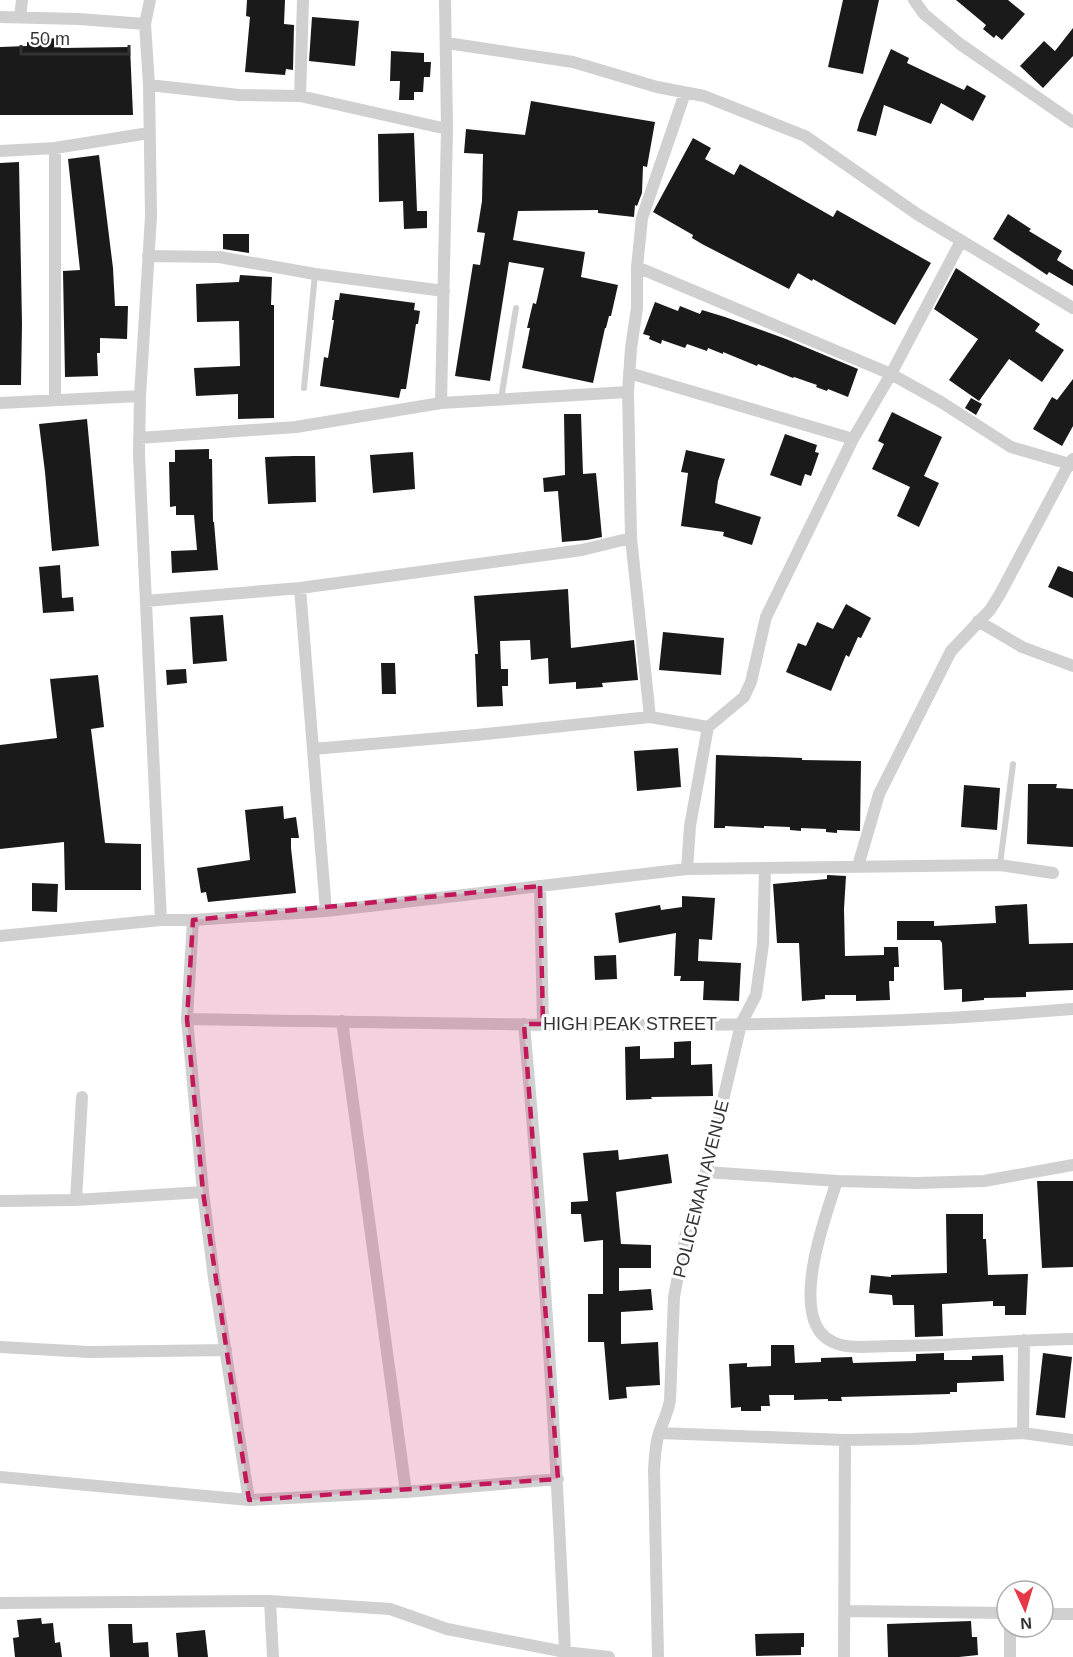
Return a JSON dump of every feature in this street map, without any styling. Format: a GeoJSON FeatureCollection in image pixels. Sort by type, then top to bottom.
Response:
{"type":"FeatureCollection","features":[{"type":"Feature","properties":{"kind":"street"},"geometry":{"type":"LineString","coordinates":[[20,17],[22,0]]}},
{"type":"Feature","properties":{"kind":"street"},"geometry":{"type":"LineString","coordinates":[[150,0],[145,24],[149,85],[151,216],[139,438],[161,920]]}},
{"type":"Feature","properties":{"kind":"street"},"geometry":{"type":"LineString","coordinates":[[300,96],[303,0]]}},
{"type":"Feature","properties":{"kind":"street"},"geometry":{"type":"LineString","coordinates":[[441,403],[447,129],[445,0]]}},
{"type":"Feature","properties":{"kind":"street"},"geometry":{"type":"LineString","coordinates":[[914,0],[924,14],[960,44],[1073,122]]}},
{"type":"Feature","properties":{"kind":"street"},"geometry":{"type":"LineString","coordinates":[[0,17],[145,24]]}},
{"type":"Feature","properties":{"kind":"street"},"geometry":{"type":"LineString","coordinates":[[447,43],[573,62],[685,93],[704,96],[810,139],[917,214],[1073,308]]}},
{"type":"Feature","properties":{"kind":"street"},"geometry":{"type":"LineString","coordinates":[[149,85],[239,94],[300,96],[447,129]]}},
{"type":"Feature","properties":{"kind":"street"},"geometry":{"type":"LineString","coordinates":[[650,717],[631,538],[629,373],[637,308],[637,267],[642,218],[685,93]]}},
{"type":"Feature","properties":{"kind":"street"},"geometry":{"type":"LineString","coordinates":[[0,151],[55,148],[149,133]]}},
{"type":"Feature","properties":{"kind":"street"},"geometry":{"type":"LineString","coordinates":[[55,148],[55,400]]}},
{"type":"Feature","properties":{"kind":"street"},"geometry":{"type":"LineString","coordinates":[[687,869],[690,826],[708,727],[744,697],[751,682],[766,617],[853,439],[891,374],[961,241]]}},
{"type":"Feature","properties":{"kind":"street"},"geometry":{"type":"LineString","coordinates":[[148,256],[219,257],[315,274],[444,291]]}},
{"type":"Feature","properties":{"kind":"street"},"geometry":{"type":"LineString","coordinates":[[637,267],[891,374],[941,402],[1011,447],[1072,463],[990,610],[951,651],[879,794],[858,866]]}},
{"type":"Feature","properties":{"kind":"street"},"geometry":{"type":"LineString","coordinates":[[629,373],[853,439]]}},
{"type":"Feature","properties":{"kind":"street"},"geometry":{"type":"LineString","coordinates":[[139,438],[296,427],[441,403],[628,392]]}},
{"type":"Feature","properties":{"kind":"street"},"geometry":{"type":"LineString","coordinates":[[0,403],[140,396]]}},
{"type":"Feature","properties":{"kind":"street"},"geometry":{"type":"LineString","coordinates":[[146,601],[300,588],[582,550],[631,538]]}},
{"type":"Feature","properties":{"kind":"street"},"geometry":{"type":"LineString","coordinates":[[300,588],[326,910]]}},
{"type":"Feature","properties":{"kind":"street"},"geometry":{"type":"LineString","coordinates":[[978,621],[1022,647],[1073,666]]}},
{"type":"Feature","properties":{"kind":"street"},"geometry":{"type":"LineString","coordinates":[[313,749],[650,717],[708,727]]}},
{"type":"Feature","properties":{"kind":"street"},"geometry":{"type":"LineString","coordinates":[[0,936],[161,920],[193,920],[326,910],[687,869],[1000,865],[1053,873]]}},
{"type":"Feature","properties":{"kind":"street","name":"POLICEMAN AVENUE"},"geometry":{"type":"LineString","coordinates":[[658,1657],[654,1469],[655,1450],[659,1433],[668,1415],[670,1400],[674,1297],[686,1234],[706,1172],[741,1024],[756,995],[764,944],[765,868]]}},
{"type":"Feature","properties":{"kind":"street"},"geometry":{"type":"LineString","coordinates":[[540,885],[543,1024]]}},
{"type":"Feature","properties":{"kind":"street"},"geometry":{"type":"LineString","coordinates":[[193,920],[187,1019],[203,1192],[249,1500]]}},
{"type":"Feature","properties":{"kind":"street","name":"HIGH PEAK STREET"},"geometry":{"type":"LineString","coordinates":[[187,1019],[524,1024],[741,1024],[946,1018],[1073,1009]]}},
{"type":"Feature","properties":{"kind":"street"},"geometry":{"type":"LineString","coordinates":[[342,1021],[406,1492]]}},
{"type":"Feature","properties":{"kind":"street"},"geometry":{"type":"LineString","coordinates":[[524,1024],[541,1214],[558,1479],[566,1652]]}},
{"type":"Feature","properties":{"kind":"street"},"geometry":{"type":"LineString","coordinates":[[76,1200],[82,1096]]}},
{"type":"Feature","properties":{"kind":"street"},"geometry":{"type":"LineString","coordinates":[[706,1172],[837,1181],[917,1183],[984,1181],[1073,1165]]}},
{"type":"Feature","properties":{"kind":"street"},"geometry":{"type":"LineString","coordinates":[[837,1181],[818,1236],[809,1302],[816,1326],[827,1341],[843,1346],[928,1346],[1073,1339]]}},
{"type":"Feature","properties":{"kind":"street"},"geometry":{"type":"LineString","coordinates":[[0,1201],[76,1200],[203,1192]]}},
{"type":"Feature","properties":{"kind":"street"},"geometry":{"type":"LineString","coordinates":[[1023,1433],[1024,1340]]}},
{"type":"Feature","properties":{"kind":"street"},"geometry":{"type":"LineString","coordinates":[[0,1347],[89,1352],[226,1350]]}},
{"type":"Feature","properties":{"kind":"street"},"geometry":{"type":"LineString","coordinates":[[659,1433],[844,1440],[1023,1433],[1073,1440]]}},
{"type":"Feature","properties":{"kind":"street"},"geometry":{"type":"LineString","coordinates":[[844,1440],[846,1611],[844,1657]]}},
{"type":"Feature","properties":{"kind":"street"},"geometry":{"type":"LineString","coordinates":[[0,1477],[249,1500],[406,1492],[558,1479]]}},
{"type":"Feature","properties":{"kind":"street"},"geometry":{"type":"LineString","coordinates":[[270,1601],[273,1657]]}},
{"type":"Feature","properties":{"kind":"street"},"geometry":{"type":"LineString","coordinates":[[0,1603],[270,1601],[390,1609],[447,1629],[566,1652],[609,1657]]}},
{"type":"Feature","properties":{"kind":"street"},"geometry":{"type":"LineString","coordinates":[[846,1611],[995,1613]]}},
{"type":"Feature","properties":{"kind":"street"},"geometry":{"type":"LineString","coordinates":[[1055,1614],[1073,1614]]}},
{"type":"Feature","properties":{"kind":"street"},"geometry":{"type":"LineString","coordinates":[[1010,1639],[1010,1657]]}},
{"type":"Feature","properties":{"kind":"lane"},"geometry":{"type":"LineString","coordinates":[[304,388],[315,274]]}},
{"type":"Feature","properties":{"kind":"lane"},"geometry":{"type":"LineString","coordinates":[[501,400],[516,308]]}},
{"type":"Feature","properties":{"kind":"lane"},"geometry":{"type":"LineString","coordinates":[[1000,865],[1013,765]]}},
{"type":"Feature","properties":{"kind":"highlighted area"},"geometry":{"type":"Polygon","coordinates":[[[540,886],[543,1024],[524,1024],[558,1479],[249,1500],[203,1192],[187,1019],[193,920],[540,886]]]}},
{"type":"Feature","properties":{"kind":"building"},"geometry":{"type":"Polygon","coordinates":[[[247,0],[285,0],[284,24],[294,25],[293,70],[286,69],[285,75],[245,72],[250,17],[246,16],[247,0]]]}},
{"type":"Feature","properties":{"kind":"building"},"geometry":{"type":"Polygon","coordinates":[[[843,0],[879,0],[863,74],[828,67],[843,0]]]}},
{"type":"Feature","properties":{"kind":"building"},"geometry":{"type":"Polygon","coordinates":[[[956,0],[1008,0],[1025,14],[1002,40],[996,35],[994,38],[983,29],[986,25],[956,0]]]}},
{"type":"Feature","properties":{"kind":"building"},"geometry":{"type":"Polygon","coordinates":[[[312,17],[359,21],[355,66],[309,61],[312,17]]]}},
{"type":"Feature","properties":{"kind":"building"},"geometry":{"type":"Polygon","coordinates":[[[1073,28],[1073,56],[1043,88],[1020,66],[1044,41],[1055,51],[1073,28]]]}},
{"type":"Feature","properties":{"kind":"building"},"geometry":{"type":"Polygon","coordinates":[[[60,38],[61,48],[130,47],[133,115],[0,115],[0,47],[27,46],[27,42],[60,38]]]}},
{"type":"Feature","properties":{"kind":"building"},"geometry":{"type":"Polygon","coordinates":[[[891,49],[909,58],[907,63],[964,90],[967,85],[986,96],[973,121],[941,103],[931,124],[884,105],[876,136],[857,131],[891,49]]]}},
{"type":"Feature","properties":{"kind":"building"},"geometry":{"type":"Polygon","coordinates":[[[391,51],[424,53],[424,62],[431,62],[430,77],[424,77],[423,92],[414,92],[414,100],[399,100],[400,81],[390,81],[391,51]]]}},
{"type":"Feature","properties":{"kind":"building"},"geometry":{"type":"Polygon","coordinates":[[[531,101],[655,122],[647,167],[643,166],[642,193],[637,206],[635,205],[634,217],[598,213],[598,210],[518,211],[513,240],[585,252],[581,277],[618,285],[611,316],[605,328],[593,383],[522,368],[530,328],[527,328],[533,303],[536,304],[544,268],[509,262],[490,381],[455,376],[473,264],[480,265],[485,233],[477,232],[482,201],[483,154],[464,153],[466,129],[525,135],[531,101]]]}},
{"type":"Feature","properties":{"kind":"building"},"geometry":{"type":"Polygon","coordinates":[[[414,133],[417,211],[427,211],[427,228],[404,229],[403,201],[379,202],[378,134],[414,133]]]}},
{"type":"Feature","properties":{"kind":"building"},"geometry":{"type":"Polygon","coordinates":[[[693,138],[711,148],[705,159],[734,175],[740,164],[833,217],[837,210],[931,263],[895,325],[798,273],[789,289],[702,244],[692,238],[693,235],[653,212],[693,138]]]}},
{"type":"Feature","properties":{"kind":"building"},"geometry":{"type":"Polygon","coordinates":[[[99,155],[113,268],[115,306],[128,306],[127,339],[100,338],[100,353],[97,353],[98,376],[65,377],[63,271],[80,270],[68,159],[99,155]]]}},
{"type":"Feature","properties":{"kind":"building"},"geometry":{"type":"Polygon","coordinates":[[[19,162],[21,385],[0,385],[0,163],[19,162]]]}},
{"type":"Feature","properties":{"kind":"building"},"geometry":{"type":"Polygon","coordinates":[[[1008,214],[1031,229],[1029,231],[1062,251],[1057,260],[1073,270],[1073,286],[1049,272],[1047,275],[993,239],[1008,214]]]}},
{"type":"Feature","properties":{"kind":"building"},"geometry":{"type":"Polygon","coordinates":[[[223,234],[249,234],[249,253],[223,249],[223,234]]]}},
{"type":"Feature","properties":{"kind":"building"},"geometry":{"type":"Polygon","coordinates":[[[956,268],[1040,324],[1035,331],[1064,350],[1042,382],[1009,359],[979,401],[949,380],[978,339],[934,309],[956,268]]]}},
{"type":"Feature","properties":{"kind":"building"},"geometry":{"type":"Polygon","coordinates":[[[240,275],[272,277],[274,418],[238,419],[238,394],[196,396],[194,368],[240,366],[239,321],[197,322],[196,284],[239,282],[240,275]]]}},
{"type":"Feature","properties":{"kind":"building"},"geometry":{"type":"Polygon","coordinates":[[[340,293],[415,303],[414,310],[420,311],[406,389],[401,389],[399,398],[320,386],[324,357],[328,358],[335,300],[339,300],[340,293]]]}},
{"type":"Feature","properties":{"kind":"building"},"geometry":{"type":"Polygon","coordinates":[[[655,302],[678,311],[680,306],[700,314],[702,310],[725,317],[858,369],[848,397],[723,352],[723,354],[708,348],[707,351],[687,344],[685,348],[662,340],[661,344],[649,339],[650,336],[643,334],[655,302]]]}},
{"type":"Feature","properties":{"kind":"building"},"geometry":{"type":"Polygon","coordinates":[[[1073,379],[1073,426],[1062,446],[1033,429],[1052,397],[1057,400],[1073,379]]]}},
{"type":"Feature","properties":{"kind":"building"},"geometry":{"type":"Polygon","coordinates":[[[971,398],[982,404],[976,415],[965,408],[971,398]]]}},
{"type":"Feature","properties":{"kind":"building"},"geometry":{"type":"Polygon","coordinates":[[[892,412],[942,437],[924,476],[939,483],[919,527],[897,516],[910,487],[872,469],[884,444],[878,441],[892,412]]]}},
{"type":"Feature","properties":{"kind":"building"},"geometry":{"type":"Polygon","coordinates":[[[564,414],[581,414],[583,474],[596,473],[602,537],[562,542],[558,491],[544,492],[543,478],[565,475],[564,414]]]}},
{"type":"Feature","properties":{"kind":"building"},"geometry":{"type":"Polygon","coordinates":[[[87,419],[99,546],[52,551],[39,424],[87,419]]]}},
{"type":"Feature","properties":{"kind":"building"},"geometry":{"type":"Polygon","coordinates":[[[785,434],[817,445],[815,452],[819,453],[811,476],[805,474],[801,486],[770,475],[785,434]]]}},
{"type":"Feature","properties":{"kind":"building"},"geometry":{"type":"Polygon","coordinates":[[[209,449],[209,459],[212,459],[213,522],[218,570],[172,573],[171,551],[197,550],[194,515],[176,515],[176,506],[170,507],[169,462],[175,462],[175,450],[209,449]]]}},
{"type":"Feature","properties":{"kind":"building"},"geometry":{"type":"Polygon","coordinates":[[[686,450],[725,459],[718,481],[715,503],[761,517],[752,545],[723,536],[724,532],[681,526],[688,473],[681,472],[686,450]]]}},
{"type":"Feature","properties":{"kind":"building"},"geometry":{"type":"Polygon","coordinates":[[[413,452],[415,489],[373,493],[370,455],[413,452]]]}},
{"type":"Feature","properties":{"kind":"building"},"geometry":{"type":"Polygon","coordinates":[[[315,456],[316,502],[268,504],[265,457],[315,456]]]}},
{"type":"Feature","properties":{"kind":"building"},"geometry":{"type":"Polygon","coordinates":[[[60,565],[62,598],[73,597],[74,611],[43,613],[39,567],[60,565]]]}},
{"type":"Feature","properties":{"kind":"building"},"geometry":{"type":"Polygon","coordinates":[[[1058,566],[1073,572],[1073,598],[1048,587],[1058,566]]]}},
{"type":"Feature","properties":{"kind":"building"},"geometry":{"type":"Polygon","coordinates":[[[568,589],[571,648],[634,640],[638,680],[602,683],[603,687],[576,689],[576,682],[549,684],[548,658],[531,660],[530,640],[500,641],[501,669],[508,669],[508,686],[502,686],[503,706],[477,707],[475,654],[478,654],[474,596],[568,589]]]}},
{"type":"Feature","properties":{"kind":"building"},"geometry":{"type":"Polygon","coordinates":[[[846,604],[871,618],[861,638],[858,637],[849,657],[846,655],[831,691],[786,672],[798,643],[806,646],[817,622],[833,629],[846,604]]]}},
{"type":"Feature","properties":{"kind":"building"},"geometry":{"type":"Polygon","coordinates":[[[223,615],[227,661],[193,664],[190,617],[223,615]]]}},
{"type":"Feature","properties":{"kind":"building"},"geometry":{"type":"Polygon","coordinates":[[[663,632],[724,638],[721,675],[659,670],[663,632]]]}},
{"type":"Feature","properties":{"kind":"building"},"geometry":{"type":"Polygon","coordinates":[[[381,663],[395,663],[396,694],[382,694],[381,663]]]}},
{"type":"Feature","properties":{"kind":"building"},"geometry":{"type":"Polygon","coordinates":[[[186,669],[187,683],[167,685],[166,670],[186,669]]]}},
{"type":"Feature","properties":{"kind":"building"},"geometry":{"type":"Polygon","coordinates":[[[98,675],[104,727],[91,729],[105,843],[141,844],[141,890],[65,890],[64,842],[0,849],[0,745],[57,738],[50,679],[98,675]]]}},
{"type":"Feature","properties":{"kind":"building"},"geometry":{"type":"Polygon","coordinates":[[[678,748],[681,787],[637,791],[634,751],[678,748]]]}},
{"type":"Feature","properties":{"kind":"building"},"geometry":{"type":"Polygon","coordinates":[[[716,755],[861,761],[860,831],[837,830],[837,833],[826,832],[826,829],[801,828],[801,831],[790,830],[790,827],[764,826],[764,828],[725,826],[725,828],[714,828],[716,755]]]}},
{"type":"Feature","properties":{"kind":"building"},"geometry":{"type":"Polygon","coordinates":[[[1028,784],[1057,784],[1056,788],[1073,789],[1073,847],[1027,844],[1028,784]]]}},
{"type":"Feature","properties":{"kind":"building"},"geometry":{"type":"Polygon","coordinates":[[[964,785],[1000,788],[997,830],[961,827],[964,785]]]}},
{"type":"Feature","properties":{"kind":"building"},"geometry":{"type":"Polygon","coordinates":[[[283,806],[284,819],[296,817],[299,838],[291,838],[291,848],[296,893],[208,902],[206,892],[201,893],[197,868],[250,860],[245,810],[283,806]]]}},
{"type":"Feature","properties":{"kind":"building"},"geometry":{"type":"Polygon","coordinates":[[[827,875],[846,876],[845,956],[884,955],[884,947],[898,947],[899,967],[894,967],[894,981],[889,981],[890,1000],[856,1001],[856,995],[825,995],[825,999],[802,1001],[799,943],[777,943],[773,884],[827,879],[827,875]]]}},
{"type":"Feature","properties":{"kind":"building"},"geometry":{"type":"Polygon","coordinates":[[[32,883],[58,884],[57,912],[32,911],[32,883]]]}},
{"type":"Feature","properties":{"kind":"building"},"geometry":{"type":"Polygon","coordinates":[[[682,896],[715,898],[712,940],[699,939],[698,961],[741,963],[739,1001],[703,1000],[704,981],[680,981],[681,976],[674,976],[676,933],[619,943],[615,913],[660,905],[661,910],[682,907],[682,896]]]}},
{"type":"Feature","properties":{"kind":"building"},"geometry":{"type":"Polygon","coordinates":[[[1027,904],[1029,944],[1073,943],[1073,990],[1026,992],[1026,997],[984,998],[984,1000],[962,1002],[962,989],[944,990],[940,940],[897,940],[897,921],[934,921],[934,926],[996,923],[995,906],[1027,904]]]}},
{"type":"Feature","properties":{"kind":"building"},"geometry":{"type":"Polygon","coordinates":[[[616,955],[617,979],[595,980],[594,956],[616,955]]]}},
{"type":"Feature","properties":{"kind":"building"},"geometry":{"type":"Polygon","coordinates":[[[691,1041],[691,1065],[712,1064],[713,1096],[651,1097],[652,1099],[626,1100],[625,1047],[640,1046],[640,1059],[674,1058],[674,1042],[691,1041]]]}},
{"type":"Feature","properties":{"kind":"building"},"geometry":{"type":"Polygon","coordinates":[[[618,1150],[619,1160],[668,1154],[672,1183],[616,1192],[621,1244],[651,1245],[651,1268],[619,1268],[619,1291],[651,1289],[653,1310],[621,1312],[621,1344],[658,1342],[660,1385],[626,1387],[627,1398],[609,1400],[604,1342],[588,1342],[588,1294],[603,1294],[603,1240],[584,1242],[581,1214],[571,1214],[571,1202],[588,1201],[583,1153],[618,1150]]]}},
{"type":"Feature","properties":{"kind":"building"},"geometry":{"type":"Polygon","coordinates":[[[1037,1181],[1073,1181],[1073,1267],[1042,1268],[1037,1181]]]}},
{"type":"Feature","properties":{"kind":"building"},"geometry":{"type":"Polygon","coordinates":[[[946,1214],[983,1214],[983,1239],[986,1239],[988,1275],[1028,1274],[1026,1315],[1005,1315],[1005,1306],[993,1306],[993,1301],[942,1304],[943,1336],[915,1337],[914,1305],[893,1305],[892,1295],[869,1293],[871,1275],[891,1277],[891,1275],[947,1273],[946,1214]]]}},
{"type":"Feature","properties":{"kind":"building"},"geometry":{"type":"Polygon","coordinates":[[[771,1345],[794,1345],[795,1363],[821,1362],[821,1358],[852,1357],[853,1363],[916,1361],[916,1354],[944,1353],[944,1360],[972,1360],[972,1356],[1003,1355],[1004,1381],[957,1383],[957,1392],[950,1392],[950,1394],[841,1397],[842,1401],[794,1400],[794,1395],[769,1395],[770,1406],[761,1406],[761,1411],[741,1411],[741,1407],[731,1408],[729,1364],[747,1363],[747,1367],[771,1366],[771,1345]]]}},
{"type":"Feature","properties":{"kind":"building"},"geometry":{"type":"Polygon","coordinates":[[[1043,1353],[1072,1357],[1065,1418],[1036,1415],[1043,1353]]]}},
{"type":"Feature","properties":{"kind":"building"},"geometry":{"type":"Polygon","coordinates":[[[41,1618],[42,1624],[53,1623],[55,1643],[60,1642],[62,1657],[15,1657],[13,1638],[19,1637],[17,1620],[41,1618]]]}},
{"type":"Feature","properties":{"kind":"building"},"geometry":{"type":"Polygon","coordinates":[[[971,1621],[972,1637],[977,1637],[978,1655],[888,1657],[887,1624],[971,1621]]]}},
{"type":"Feature","properties":{"kind":"building"},"geometry":{"type":"Polygon","coordinates":[[[108,1624],[132,1624],[133,1643],[148,1642],[149,1657],[110,1657],[108,1624]]]}},
{"type":"Feature","properties":{"kind":"building"},"geometry":{"type":"Polygon","coordinates":[[[205,1630],[208,1657],[178,1657],[176,1633],[205,1630]]]}},
{"type":"Feature","properties":{"kind":"building"},"geometry":{"type":"Polygon","coordinates":[[[804,1633],[804,1647],[801,1647],[801,1655],[756,1656],[755,1634],[804,1633]]]}}]}
